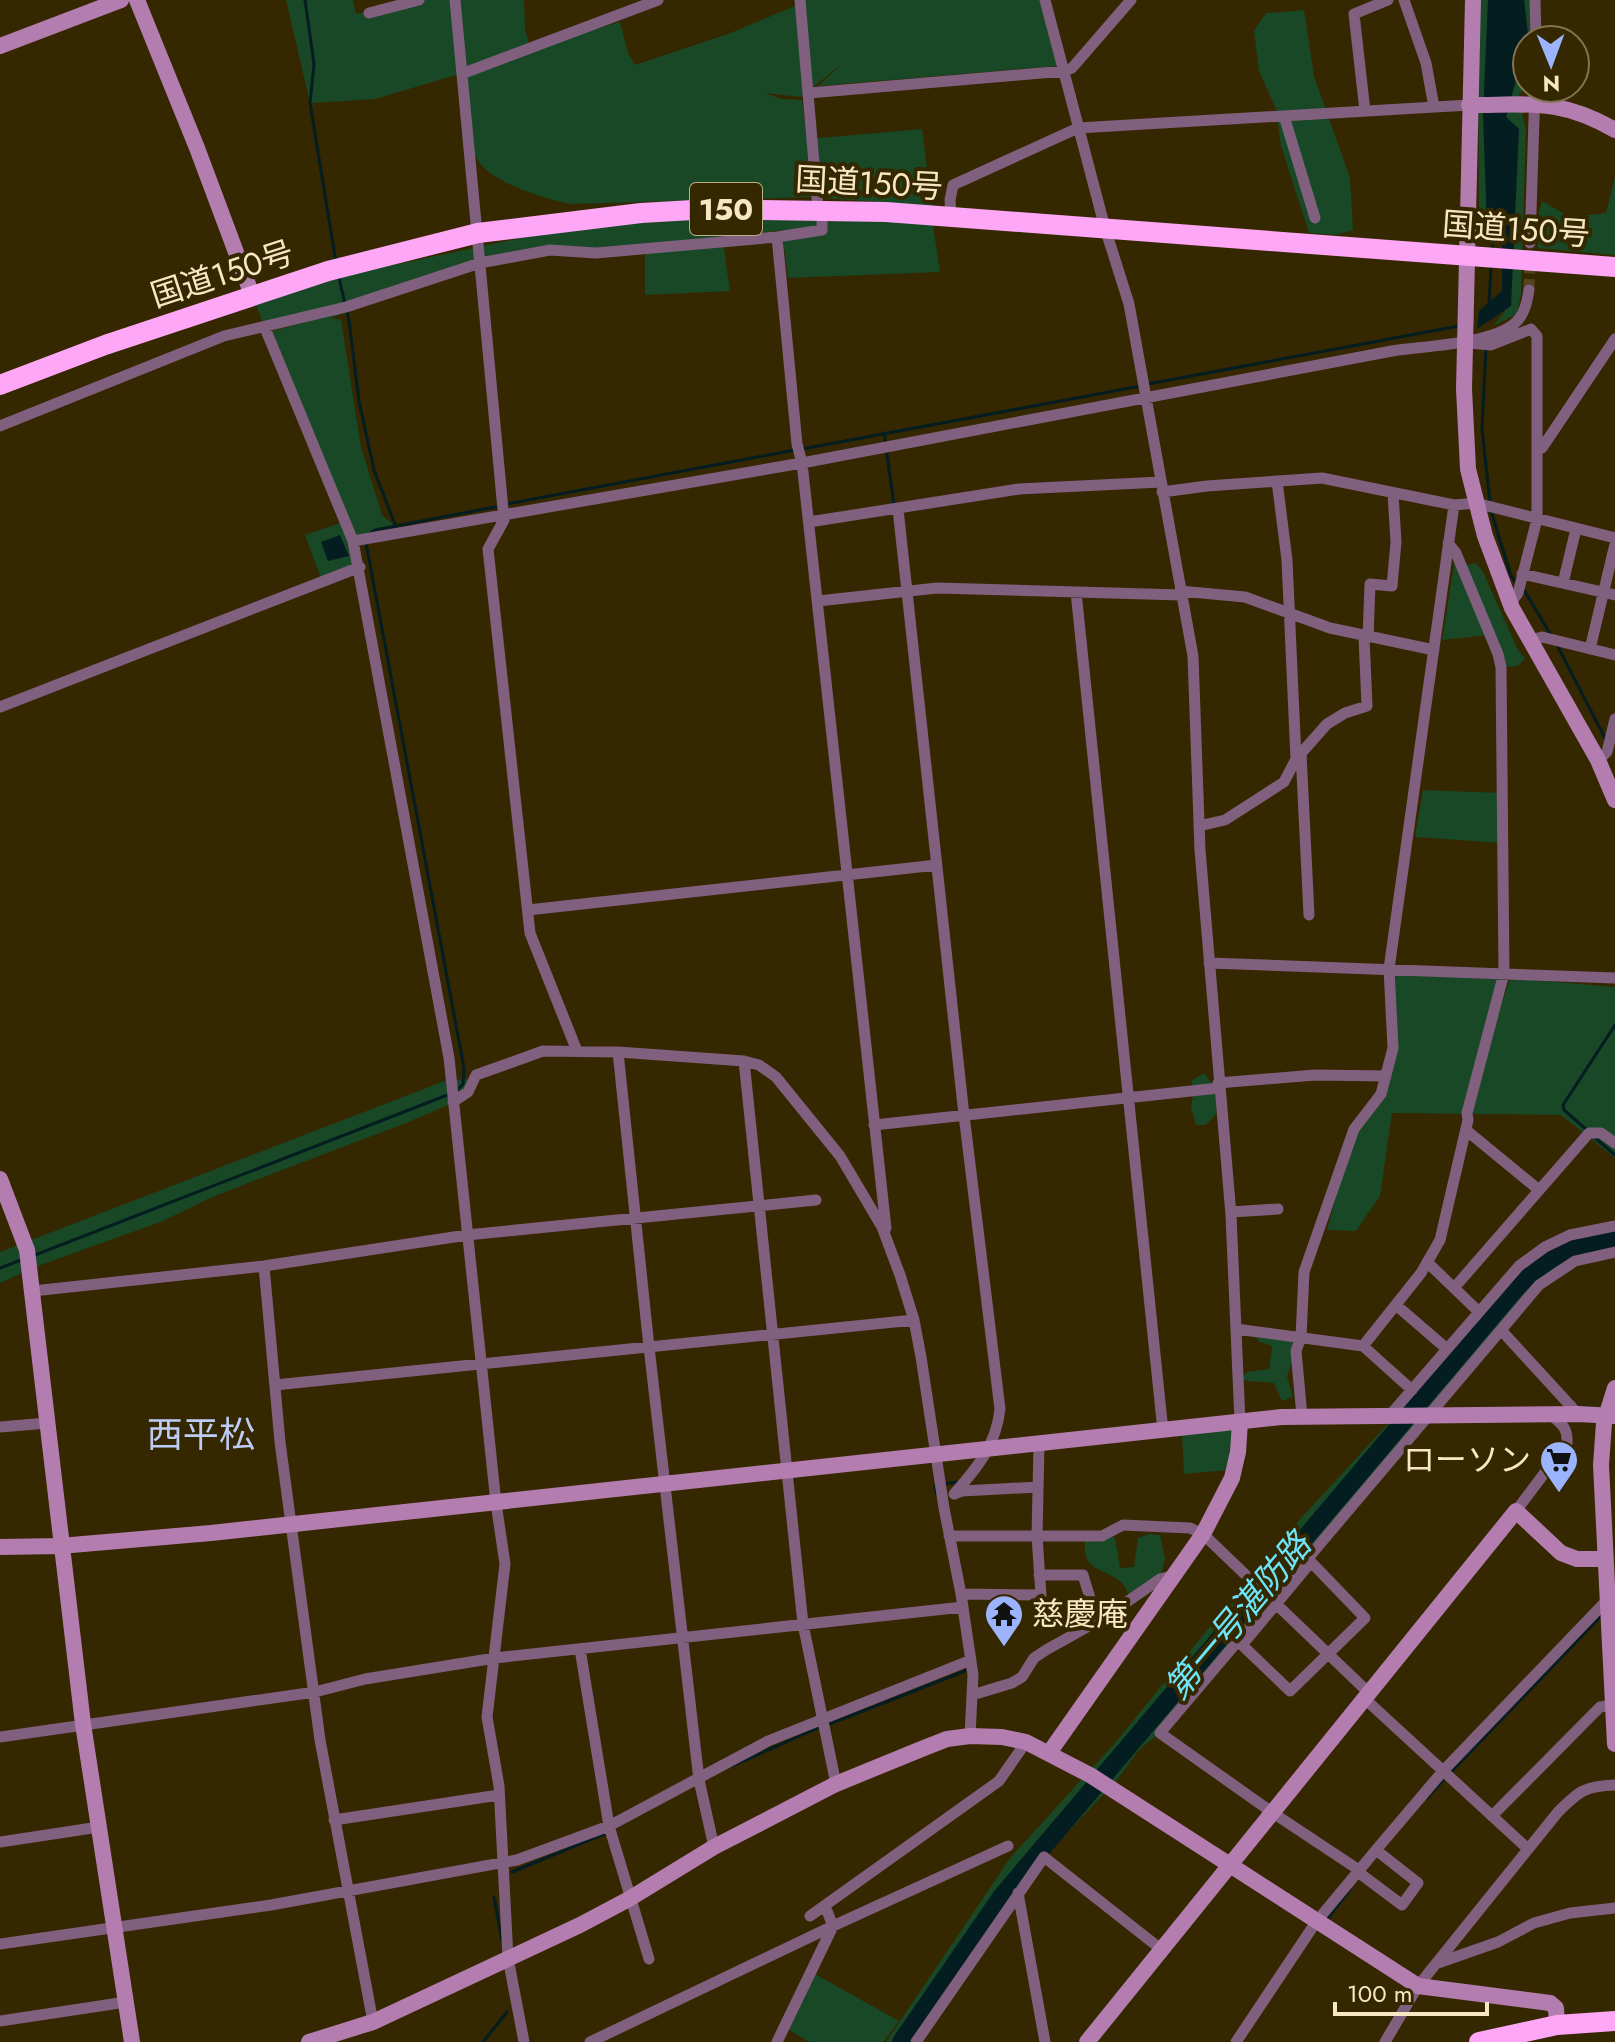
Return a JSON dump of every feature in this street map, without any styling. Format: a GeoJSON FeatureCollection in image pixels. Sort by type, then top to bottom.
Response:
{"type":"FeatureCollection","features":[{"type":"Feature","properties":{"kind":"highway","name":"国道150号"},"geometry":{"type":"LineString","coordinates":[[0,385],[105,345],[328,271],[478,233],[641,213],[710,209],[820,210],[951,217],[1471,256],[1525,251],[1615,267]]}},
{"type":"Feature","properties":{"kind":"highway"},"geometry":{"type":"LineString","coordinates":[[1479,2042],[1557,2025],[1615,2021]]}},
{"type":"Feature","properties":{"kind":"street"},"geometry":{"type":"LineString","coordinates":[[0,46],[121,0]]}},
{"type":"Feature","properties":{"kind":"street"},"geometry":{"type":"LineString","coordinates":[[137,0],[252,295]]}},
{"type":"Feature","properties":{"kind":"street"},"geometry":{"type":"LineString","coordinates":[[369,13],[419,0]]}},
{"type":"Feature","properties":{"kind":"street"},"geometry":{"type":"LineString","coordinates":[[455,0],[503,514],[488,549],[530,933],[577,1051]]}},
{"type":"Feature","properties":{"kind":"street"},"geometry":{"type":"LineString","coordinates":[[464,73],[658,0]]}},
{"type":"Feature","properties":{"kind":"street"},"geometry":{"type":"LineString","coordinates":[[0,426],[224,336],[358,304],[480,263],[550,250],[596,253],[777,237],[822,230],[800,0]]}},
{"type":"Feature","properties":{"kind":"street"},"geometry":{"type":"LineString","coordinates":[[1045,0],[1105,228],[1129,304],[1193,656],[1199,826],[1231,1212],[1240,1422],[1232,1478],[1203,1534],[1049,1753]]}},
{"type":"Feature","properties":{"kind":"street"},"geometry":{"type":"LineString","coordinates":[[809,93],[1065,71],[1072,68],[1131,0]]}},
{"type":"Feature","properties":{"kind":"street"},"geometry":{"type":"LineString","coordinates":[[1365,111],[1354,14],[1388,0]]}},
{"type":"Feature","properties":{"kind":"street"},"geometry":{"type":"LineString","coordinates":[[1404,0],[1426,63],[1434,107]]}},
{"type":"Feature","properties":{"kind":"street"},"geometry":{"type":"LineString","coordinates":[[1473,0],[1471,256],[1466,316],[1465,436],[1468,469],[1497,572],[1510,604],[1598,760],[1615,800]]}},
{"type":"Feature","properties":{"kind":"street"},"geometry":{"type":"LineString","coordinates":[[1535,0],[1536,24]]}},
{"type":"Feature","properties":{"kind":"street"},"geometry":{"type":"LineString","coordinates":[[951,217],[953,185],[1078,128],[1514,104]]}},
{"type":"Feature","properties":{"kind":"street"},"geometry":{"type":"LineString","coordinates":[[1525,251],[1534,104]]}},
{"type":"Feature","properties":{"kind":"street"},"geometry":{"type":"LineString","coordinates":[[1554,104],[1615,130]]}},
{"type":"Feature","properties":{"kind":"street"},"geometry":{"type":"LineString","coordinates":[[1284,116],[1315,218]]}},
{"type":"Feature","properties":{"kind":"street"},"geometry":{"type":"LineString","coordinates":[[777,237],[797,444],[802,463],[818,601],[887,1240]]}},
{"type":"Feature","properties":{"kind":"street"},"geometry":{"type":"LineString","coordinates":[[364,540],[802,463],[1392,351],[1493,335],[1513,325],[1526,306],[1529,290]]}},
{"type":"Feature","properties":{"kind":"street"},"geometry":{"type":"LineString","coordinates":[[265,328],[364,540],[360,567],[447,1044],[505,1564],[487,1717],[499,1795],[508,1958],[524,2042]]}},
{"type":"Feature","properties":{"kind":"street"},"geometry":{"type":"LineString","coordinates":[[1466,339],[1491,345],[1526,329],[1535,331],[1537,519],[1518,593],[1510,604]]}},
{"type":"Feature","properties":{"kind":"street"},"geometry":{"type":"LineString","coordinates":[[1537,449],[1542,448],[1615,339]]}},
{"type":"Feature","properties":{"kind":"street"},"geometry":{"type":"LineString","coordinates":[[809,522],[1019,489],[1162,487],[1322,478],[1454,505],[1476,503],[1615,541],[1609,594],[1590,649]]}},
{"type":"Feature","properties":{"kind":"street"},"geometry":{"type":"LineString","coordinates":[[1277,481],[1287,560],[1309,915]]}},
{"type":"Feature","properties":{"kind":"street"},"geometry":{"type":"LineString","coordinates":[[1199,826],[1225,820],[1284,782],[1299,756],[1327,724],[1345,713],[1367,706],[1366,637],[1370,584],[1392,586],[1396,542],[1393,493]]}},
{"type":"Feature","properties":{"kind":"street"},"geometry":{"type":"LineString","coordinates":[[1302,1416],[1296,1351],[1301,1337],[1304,1272],[1354,1129],[1381,1094],[1393,1048],[1389,969],[1454,505]]}},
{"type":"Feature","properties":{"kind":"street"},"geometry":{"type":"LineString","coordinates":[[898,509],[964,1115],[1000,1409],[998,1431],[989,1450],[979,1466],[948,1494]]}},
{"type":"Feature","properties":{"kind":"street"},"geometry":{"type":"LineString","coordinates":[[1563,583],[1576,529]]}},
{"type":"Feature","properties":{"kind":"street"},"geometry":{"type":"LineString","coordinates":[[1363,1346],[1396,1305],[1440,1240],[1466,1130],[1467,1113],[1504,973],[1501,667],[1456,553],[1448,543]]}},
{"type":"Feature","properties":{"kind":"street"},"geometry":{"type":"LineString","coordinates":[[0,707],[360,567]]}},
{"type":"Feature","properties":{"kind":"street"},"geometry":{"type":"LineString","coordinates":[[1522,574],[1609,594]]}},
{"type":"Feature","properties":{"kind":"street"},"geometry":{"type":"LineString","coordinates":[[818,601],[937,588],[1245,597],[1330,628],[1434,650]]}},
{"type":"Feature","properties":{"kind":"street"},"geometry":{"type":"LineString","coordinates":[[1076,592],[1163,1431]]}},
{"type":"Feature","properties":{"kind":"street"},"geometry":{"type":"LineString","coordinates":[[1530,640],[1542,637],[1554,639],[1615,655]]}},
{"type":"Feature","properties":{"kind":"street"},"geometry":{"type":"LineString","coordinates":[[1598,760],[1607,752],[1615,719]]}},
{"type":"Feature","properties":{"kind":"street"},"geometry":{"type":"LineString","coordinates":[[528,910],[937,865]]}},
{"type":"Feature","properties":{"kind":"street"},"geometry":{"type":"LineString","coordinates":[[1209,963],[1615,978]]}},
{"type":"Feature","properties":{"kind":"street"},"geometry":{"type":"LineString","coordinates":[[453,1102],[468,1092],[476,1075],[543,1051],[577,1051],[744,1061],[759,1065],[776,1077],[802,1107],[840,1156],[882,1227],[914,1320],[936,1455],[948,1494],[949,1536],[962,1600],[972,1695],[970,1736]]}},
{"type":"Feature","properties":{"kind":"street"},"geometry":{"type":"LineString","coordinates":[[618,1052],[682,1638],[700,1781],[714,1847]]}},
{"type":"Feature","properties":{"kind":"street"},"geometry":{"type":"LineString","coordinates":[[744,1061],[803,1624],[836,1784]]}},
{"type":"Feature","properties":{"kind":"street"},"geometry":{"type":"LineString","coordinates":[[874,1125],[1315,1075],[1386,1076]]}},
{"type":"Feature","properties":{"kind":"street"},"geometry":{"type":"LineString","coordinates":[[1466,1130],[1539,1190]]}},
{"type":"Feature","properties":{"kind":"street"},"geometry":{"type":"LineString","coordinates":[[1454,1288],[1589,1133],[1601,1133],[1615,1143]]}},
{"type":"Feature","properties":{"kind":"street"},"geometry":{"type":"LineString","coordinates":[[0,1179],[28,1257],[83,1724],[132,2042]]}},
{"type":"Feature","properties":{"kind":"street"},"geometry":{"type":"LineString","coordinates":[[33,1291],[264,1266],[467,1235],[816,1200]]}},
{"type":"Feature","properties":{"kind":"street"},"geometry":{"type":"LineString","coordinates":[[1231,1212],[1278,1209]]}},
{"type":"Feature","properties":{"kind":"street"},"geometry":{"type":"LineString","coordinates":[[1393,1415],[1519,1266],[1545,1247],[1570,1235],[1615,1226]]}},
{"type":"Feature","properties":{"kind":"street"},"geometry":{"type":"LineString","coordinates":[[1378,1852],[1418,1883],[1402,1905],[1160,1733],[1539,1285],[1575,1261],[1615,1252]]}},
{"type":"Feature","properties":{"kind":"street"},"geometry":{"type":"LineString","coordinates":[[1427,1262],[1479,1312]]}},
{"type":"Feature","properties":{"kind":"street"},"geometry":{"type":"LineString","coordinates":[[264,1266],[291,1524],[320,1740],[373,2022]]}},
{"type":"Feature","properties":{"kind":"street"},"geometry":{"type":"LineString","coordinates":[[1396,1305],[1447,1349]]}},
{"type":"Feature","properties":{"kind":"street"},"geometry":{"type":"LineString","coordinates":[[275,1385],[914,1320]]}},
{"type":"Feature","properties":{"kind":"street"},"geometry":{"type":"LineString","coordinates":[[1236,1329],[1363,1346],[1412,1390]]}},
{"type":"Feature","properties":{"kind":"street"},"geometry":{"type":"LineString","coordinates":[[1501,1330],[1578,1414]]}},
{"type":"Feature","properties":{"kind":"street"},"geometry":{"type":"LineString","coordinates":[[1615,1388],[1601,1465],[1605,1559],[1611,1604],[1615,1744]]}},
{"type":"Feature","properties":{"kind":"street"},"geometry":{"type":"LineString","coordinates":[[1087,2042],[1516,1511],[1567,1443],[1564,1425],[1550,1414]]}},
{"type":"Feature","properties":{"kind":"street"},"geometry":{"type":"LineString","coordinates":[[0,1547],[60,1546],[291,1524],[1302,1416],[1610,1416]]}},
{"type":"Feature","properties":{"kind":"street"},"geometry":{"type":"LineString","coordinates":[[0,1427],[47,1423]]}},
{"type":"Feature","properties":{"kind":"street"},"geometry":{"type":"LineString","coordinates":[[0,1737],[315,1692],[365,1679],[495,1658],[803,1624],[962,1600],[1041,1595],[1037,1536],[1039,1445]]}},
{"type":"Feature","properties":{"kind":"street"},"geometry":{"type":"LineString","coordinates":[[948,1494],[1038,1487]]}},
{"type":"Feature","properties":{"kind":"street"},"geometry":{"type":"LineString","coordinates":[[1516,1511],[1561,1553],[1577,1559],[1605,1559]]}},
{"type":"Feature","properties":{"kind":"street"},"geometry":{"type":"LineString","coordinates":[[949,1536],[1102,1536],[1123,1525],[1190,1528],[1203,1534],[1329,1654],[1446,1774],[1528,1849]]}},
{"type":"Feature","properties":{"kind":"street"},"geometry":{"type":"LineString","coordinates":[[1311,1562],[1365,1618],[1329,1654],[1290,1691],[1242,1645],[1273,1599],[1311,1562]]}},
{"type":"Feature","properties":{"kind":"street"},"geometry":{"type":"LineString","coordinates":[[1039,1575],[1083,1575],[1097,1621]]}},
{"type":"Feature","properties":{"kind":"street"},"geometry":{"type":"LineString","coordinates":[[972,1695],[1012,1683],[1022,1677],[1034,1658],[1160,1579],[1174,1576]]}},
{"type":"Feature","properties":{"kind":"street"},"geometry":{"type":"LineString","coordinates":[[1236,2042],[1316,1922],[1446,1774],[1611,1604]]}},
{"type":"Feature","properties":{"kind":"street"},"geometry":{"type":"LineString","coordinates":[[580,1649],[609,1826],[649,1959]]}},
{"type":"Feature","properties":{"kind":"street"},"geometry":{"type":"LineString","coordinates":[[0,1944],[348,1891],[517,1860],[609,1826],[700,1781],[768,1741],[823,1725],[968,1661]]}},
{"type":"Feature","properties":{"kind":"street"},"geometry":{"type":"LineString","coordinates":[[1492,1816],[1600,1707],[1613,1705]]}},
{"type":"Feature","properties":{"kind":"street"},"geometry":{"type":"LineString","coordinates":[[309,2042],[373,2022],[580,1925],[714,1847],[836,1784],[947,1739],[970,1736],[1002,1737],[1026,1742],[1090,1775],[1418,1986],[1550,2003],[1556,2008],[1557,2025]]}},
{"type":"Feature","properties":{"kind":"street"},"geometry":{"type":"LineString","coordinates":[[810,1916],[999,1781],[1026,1742]]}},
{"type":"Feature","properties":{"kind":"street"},"geometry":{"type":"LineString","coordinates":[[1385,2042],[1418,1986],[1558,1812],[1579,1792],[1591,1786],[1615,1785]]}},
{"type":"Feature","properties":{"kind":"street"},"geometry":{"type":"LineString","coordinates":[[334,1820],[499,1795]]}},
{"type":"Feature","properties":{"kind":"street"},"geometry":{"type":"LineString","coordinates":[[0,1842],[99,1827]]}},
{"type":"Feature","properties":{"kind":"street"},"geometry":{"type":"LineString","coordinates":[[590,2042],[1008,1846]]}},
{"type":"Feature","properties":{"kind":"street"},"geometry":{"type":"LineString","coordinates":[[916,2042],[1044,1857],[1162,1950]]}},
{"type":"Feature","properties":{"kind":"street"},"geometry":{"type":"LineString","coordinates":[[1018,1893],[1045,2042]]}},
{"type":"Feature","properties":{"kind":"street"},"geometry":{"type":"LineString","coordinates":[[777,2042],[833,1926],[825,1906]]}},
{"type":"Feature","properties":{"kind":"street"},"geometry":{"type":"LineString","coordinates":[[1436,1964],[1498,1942],[1534,1923],[1570,1913],[1615,1908]]}},
{"type":"Feature","properties":{"kind":"street"},"geometry":{"type":"LineString","coordinates":[[0,2021],[126,2002]]}},
{"type":"Feature","properties":{"kind":"green space"},"geometry":{"type":"Polygon","coordinates":[[[286,0],[353,0],[356,14],[413,0],[524,0],[525,29],[530,48],[620,22],[628,53],[635,65],[728,34],[800,4],[800,0],[1041,0],[1058,66],[818,86],[844,62],[801,97],[764,93],[782,99],[802,100],[807,139],[922,129],[932,206],[811,197],[570,204],[519,188],[483,167],[471,141],[463,73],[375,99],[310,103],[286,0]]]}},
{"type":"Feature","properties":{"kind":"green space"},"geometry":{"type":"Polygon","coordinates":[[[1478,0],[1491,0],[1490,243],[1479,236],[1478,0]]]}},
{"type":"Feature","properties":{"kind":"green space"},"geometry":{"type":"Polygon","coordinates":[[[1524,0],[1530,0],[1530,24],[1527,24],[1524,0]]]}},
{"type":"Feature","properties":{"kind":"green space"},"geometry":{"type":"Polygon","coordinates":[[[1304,10],[1314,76],[1350,178],[1353,230],[1336,235],[1309,233],[1281,146],[1276,109],[1259,71],[1254,31],[1266,13],[1304,10]]]}},
{"type":"Feature","properties":{"kind":"green space"},"geometry":{"type":"Polygon","coordinates":[[[1511,98],[1511,104],[1520,104],[1526,129],[1521,295],[1517,314],[1493,326],[1505,311],[1506,117],[1511,98]]]}},
{"type":"Feature","properties":{"kind":"green space"},"geometry":{"type":"Polygon","coordinates":[[[1615,176],[1615,255],[1538,248],[1537,221],[1542,201],[1570,217],[1606,213],[1615,176]]]}},
{"type":"Feature","properties":{"kind":"green space"},"geometry":{"type":"Polygon","coordinates":[[[813,215],[933,225],[940,272],[788,278],[782,230],[662,246],[723,242],[730,291],[645,295],[645,249],[550,250],[480,263],[331,318],[341,320],[361,447],[382,515],[396,527],[355,537],[272,331],[307,322],[265,328],[252,295],[554,231],[642,221],[813,215]]]}},
{"type":"Feature","properties":{"kind":"green space"},"geometry":{"type":"Polygon","coordinates":[[[346,521],[360,567],[322,581],[305,535],[346,521]]]}},
{"type":"Feature","properties":{"kind":"green space"},"geometry":{"type":"Polygon","coordinates":[[[1456,553],[1460,562],[1468,565],[1476,563],[1483,572],[1518,650],[1525,658],[1517,666],[1501,667],[1489,635],[1442,640],[1456,553]]]}},
{"type":"Feature","properties":{"kind":"green space"},"geometry":{"type":"Polygon","coordinates":[[[1423,790],[1502,793],[1503,843],[1415,837],[1423,790]]]}},
{"type":"Feature","properties":{"kind":"green space"},"geometry":{"type":"Polygon","coordinates":[[[1389,969],[1504,973],[1474,1091],[1510,978],[1615,987],[1615,1158],[1561,1115],[1392,1113],[1380,1196],[1356,1231],[1327,1230],[1354,1129],[1381,1094],[1393,1048],[1389,969]]]}},
{"type":"Feature","properties":{"kind":"green space"},"geometry":{"type":"Polygon","coordinates":[[[1204,1073],[1219,1094],[1216,1114],[1206,1125],[1196,1125],[1191,1108],[1194,1090],[1191,1081],[1204,1073]]]}},
{"type":"Feature","properties":{"kind":"green space"},"geometry":{"type":"Polygon","coordinates":[[[474,1079],[460,1100],[210,1198],[163,1221],[0,1283],[0,1252],[447,1080],[474,1079]]]}},
{"type":"Feature","properties":{"kind":"green space"},"geometry":{"type":"Polygon","coordinates":[[[1615,1226],[1615,1253],[1595,1256],[1539,1285],[1163,1730],[1139,1750],[1116,1781],[1039,1863],[916,2042],[886,2042],[1010,1858],[1114,1744],[1279,1542],[1396,1415],[1511,1275],[1573,1234],[1615,1226]]]}},
{"type":"Feature","properties":{"kind":"green space"},"geometry":{"type":"Polygon","coordinates":[[[1252,1334],[1300,1340],[1287,1376],[1293,1397],[1282,1401],[1274,1383],[1238,1380],[1247,1372],[1269,1369],[1272,1346],[1260,1342],[1252,1334]]]}},
{"type":"Feature","properties":{"kind":"green space"},"geometry":{"type":"Polygon","coordinates":[[[1231,1429],[1232,1450],[1228,1470],[1184,1474],[1182,1435],[1231,1429]]]}},
{"type":"Feature","properties":{"kind":"green space"},"geometry":{"type":"Polygon","coordinates":[[[1149,1534],[1160,1535],[1165,1559],[1161,1575],[1129,1595],[1122,1583],[1090,1564],[1087,1558],[1085,1540],[1115,1537],[1120,1568],[1134,1567],[1138,1538],[1149,1534]]]}},
{"type":"Feature","properties":{"kind":"green space"},"geometry":{"type":"Polygon","coordinates":[[[815,1974],[899,2021],[883,2042],[809,2042],[784,2027],[815,1974]]]}},
{"type":"Feature","properties":{"kind":"water"},"geometry":{"type":"Polygon","coordinates":[[[1488,0],[1524,0],[1527,24],[1511,24],[1511,98],[1506,117],[1519,129],[1511,306],[1477,329],[1479,311],[1502,291],[1502,237],[1487,228],[1483,114],[1488,0]]]}},
{"type":"Feature","properties":{"kind":"water"},"geometry":{"type":"Polygon","coordinates":[[[340,535],[349,556],[328,561],[321,542],[340,535]]]}},
{"type":"Feature","properties":{"kind":"waterway"},"geometry":{"type":"LineString","coordinates":[[305,0],[314,64],[310,103],[336,262]]}},
{"type":"Feature","properties":{"kind":"waterway"},"geometry":{"type":"LineString","coordinates":[[1492,252],[1493,231]]}},
{"type":"Feature","properties":{"kind":"waterway"},"geometry":{"type":"LineString","coordinates":[[1489,304],[1491,267]]}},
{"type":"Feature","properties":{"kind":"waterway"},"geometry":{"type":"LineString","coordinates":[[339,278],[374,470],[396,527]]}},
{"type":"Feature","properties":{"kind":"waterway"},"geometry":{"type":"LineString","coordinates":[[1148,384],[1459,326]]}},
{"type":"Feature","properties":{"kind":"waterway"},"geometry":{"type":"LineString","coordinates":[[1486,347],[1482,429],[1490,503]]}},
{"type":"Feature","properties":{"kind":"waterway"},"geometry":{"type":"LineString","coordinates":[[802,449],[1141,386]]}},
{"type":"Feature","properties":{"kind":"waterway"},"geometry":{"type":"LineString","coordinates":[[884,433],[894,505]]}},
{"type":"Feature","properties":{"kind":"waterway"},"geometry":{"type":"LineString","coordinates":[[507,504],[795,450]]}},
{"type":"Feature","properties":{"kind":"waterway"},"geometry":{"type":"LineString","coordinates":[[371,533],[500,506]]}},
{"type":"Feature","properties":{"kind":"waterway"},"geometry":{"type":"LineString","coordinates":[[1491,511],[1511,576],[1516,582]]}},
{"type":"Feature","properties":{"kind":"waterway"},"geometry":{"type":"LineString","coordinates":[[366,543],[464,1068],[463,1084],[456,1091]]}},
{"type":"Feature","properties":{"kind":"waterway"},"geometry":{"type":"LineString","coordinates":[[1524,590],[1551,635]]}},
{"type":"Feature","properties":{"kind":"waterway"},"geometry":{"type":"LineString","coordinates":[[1557,645],[1607,742]]}},
{"type":"Feature","properties":{"kind":"waterway"},"geometry":{"type":"LineString","coordinates":[[1588,1131],[1564,1110],[1563,1105],[1615,1025]]}},
{"type":"Feature","properties":{"kind":"waterway"},"geometry":{"type":"LineString","coordinates":[[35,1255],[450,1094]]}},
{"type":"Feature","properties":{"kind":"waterway"},"geometry":{"type":"LineString","coordinates":[[1594,1137],[1615,1155]]}},
{"type":"Feature","properties":{"kind":"waterway","name":"第一号湛防路"},"geometry":{"type":"LineString","coordinates":[[901,2042],[1001,1897],[1518,1286],[1541,1266],[1572,1248],[1615,1240]]}},
{"type":"Feature","properties":{"kind":"waterway"},"geometry":{"type":"LineString","coordinates":[[0,1268],[21,1260]]}},
{"type":"Feature","properties":{"kind":"waterway"},"geometry":{"type":"LineString","coordinates":[[936,1493],[935,1485],[959,1482]]}},
{"type":"Feature","properties":{"kind":"waterway"},"geometry":{"type":"LineString","coordinates":[[1451,1772],[1601,1616]]}},
{"type":"Feature","properties":{"kind":"waterway"},"geometry":{"type":"LineString","coordinates":[[827,1725],[965,1671],[965,1666]]}},
{"type":"Feature","properties":{"kind":"waterway"},"geometry":{"type":"LineString","coordinates":[[732,1766],[820,1727]]}},
{"type":"Feature","properties":{"kind":"waterway"},"geometry":{"type":"LineString","coordinates":[[1427,1798],[1446,1777]]}},
{"type":"Feature","properties":{"kind":"waterway"},"geometry":{"type":"LineString","coordinates":[[512,1872],[609,1832]]}},
{"type":"Feature","properties":{"kind":"waterway"},"geometry":{"type":"LineString","coordinates":[[1328,1918],[1350,1889]]}},
{"type":"Feature","properties":{"kind":"waterway"},"geometry":{"type":"LineString","coordinates":[[494,1897],[502,1941]]}},
{"type":"Feature","properties":{"kind":"waterway"},"geometry":{"type":"LineString","coordinates":[[483,2042],[507,2012]]}},
{"type":"Feature","properties":{"kind":"tunnel"},"geometry":{"type":"LineString","coordinates":[[1529,290],[1530,256]]}},
{"type":"Feature","properties":{"kind":"place","name":"ローソン"},"geometry":{"type":"Point","coordinates":[1559,1494]}},
{"type":"Feature","properties":{"kind":"place","name":"慈慶庵"},"geometry":{"type":"Point","coordinates":[1004,1648]}},
{"type":"Feature","properties":{"kind":"district","name":"西平松"},"geometry":{"type":"Point","coordinates":[201,1434]}}]}
